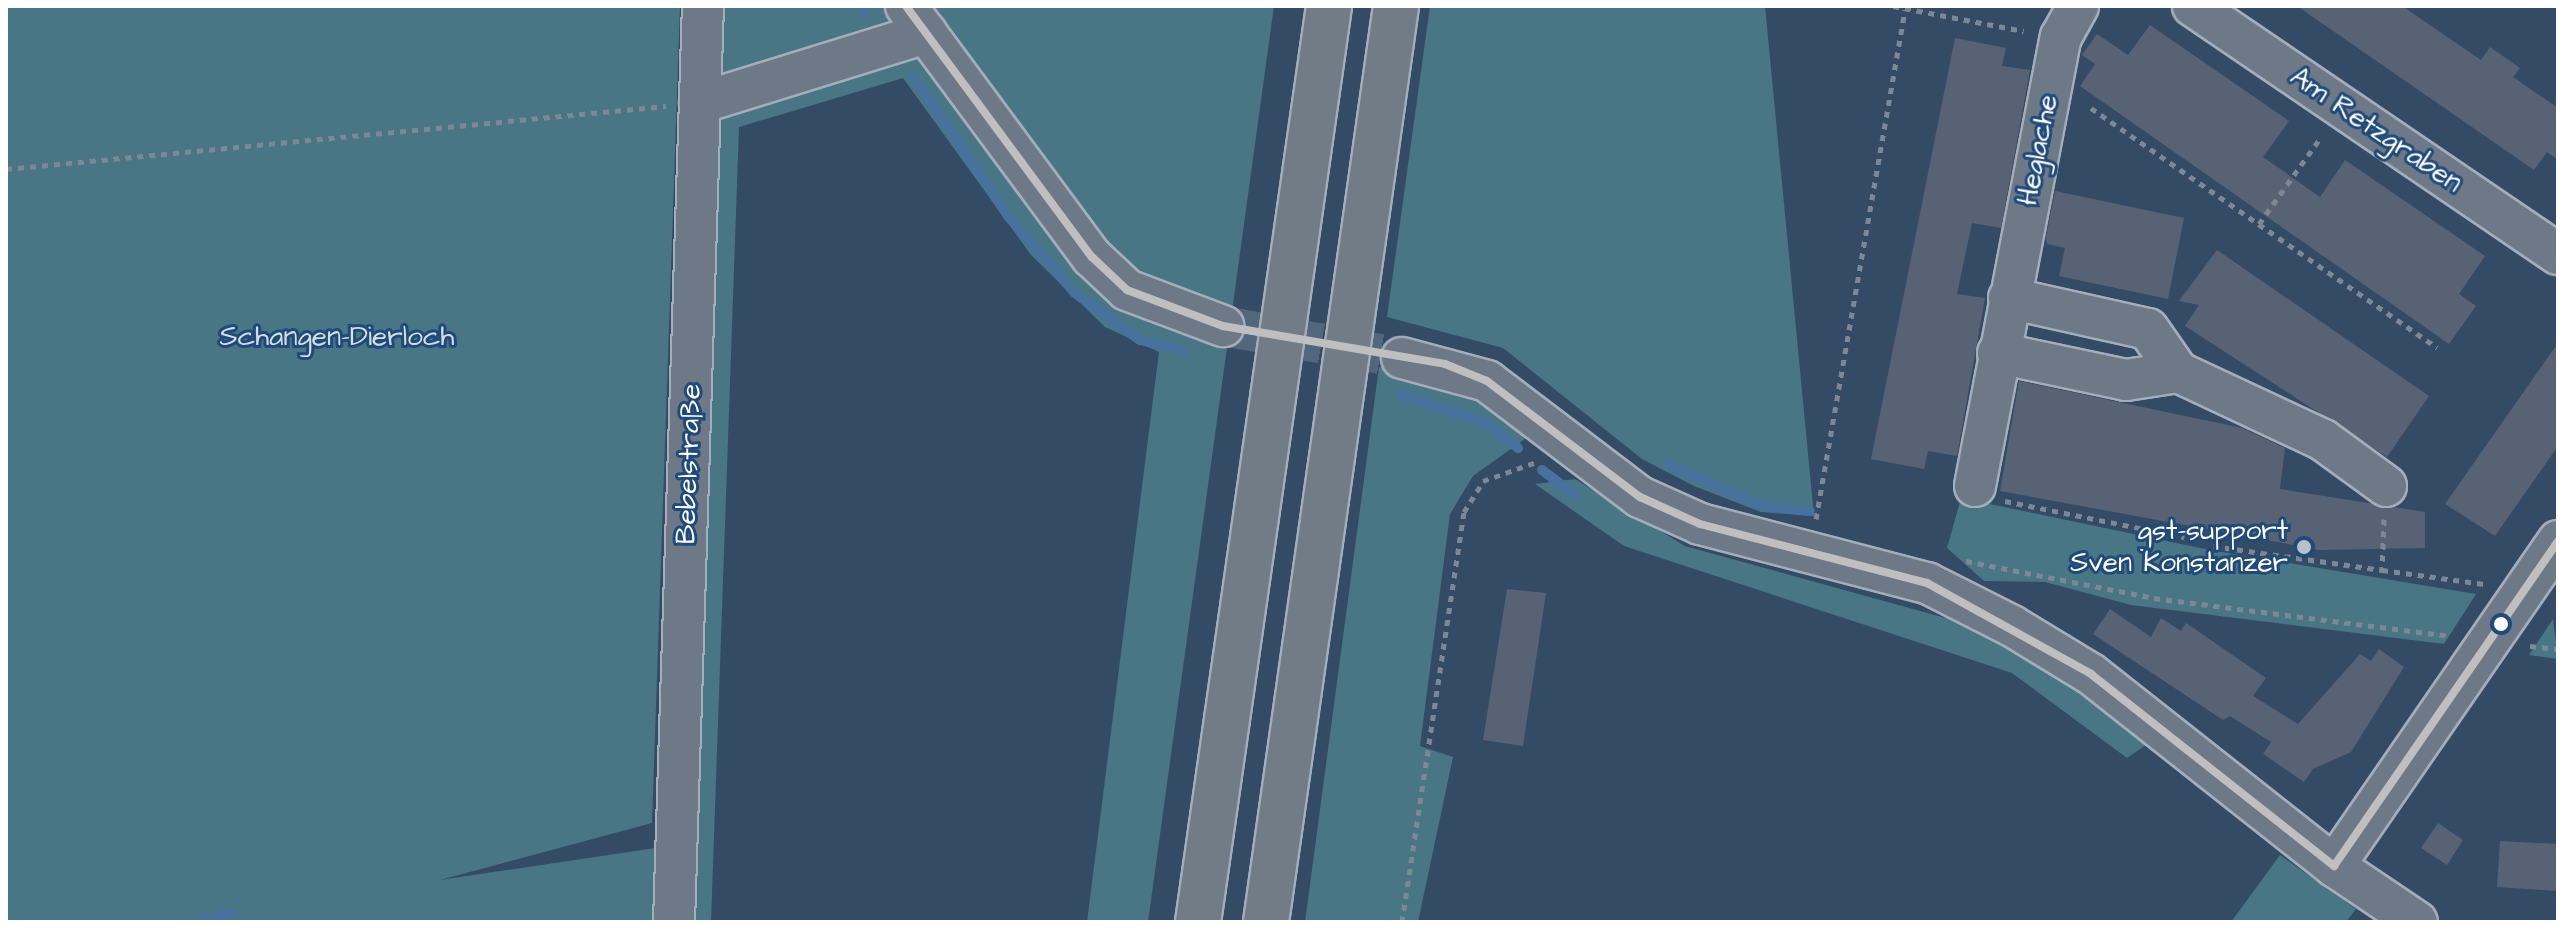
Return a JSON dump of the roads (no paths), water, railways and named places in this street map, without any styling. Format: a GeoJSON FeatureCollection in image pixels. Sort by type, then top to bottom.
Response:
{"type":"FeatureCollection","features":[{"type":"Feature","properties":{"kind":"highway"},"geometry":{"type":"LineString","coordinates":[[1198,922],[1329,6]]}},
{"type":"Feature","properties":{"kind":"highway"},"geometry":{"type":"LineString","coordinates":[[1266,922],[1396,6]]}},
{"type":"Feature","properties":{"kind":"street","name":"Bebelstraße"},"geometry":{"type":"LineString","coordinates":[[674,922],[703,6]]}},
{"type":"Feature","properties":{"kind":"street","name":"Am Retzgraben"},"geometry":{"type":"LineString","coordinates":[[2193,6],[2558,254]]}},
{"type":"Feature","properties":{"kind":"street"},"geometry":{"type":"LineString","coordinates":[[700,103],[916,20],[1092,257],[1127,290],[1223,326]]}},
{"type":"Feature","properties":{"kind":"street","name":"Heglache"},"geometry":{"type":"LineString","coordinates":[[1975,486],[2009,298],[2069,22]]}},
{"type":"Feature","properties":{"kind":"street"},"geometry":{"type":"LineString","coordinates":[[2009,298],[2148,329],[2178,372],[2323,440],[2386,486]]}},
{"type":"Feature","properties":{"kind":"street"},"geometry":{"type":"LineString","coordinates":[[1998,353],[2126,380],[2178,372]]}},
{"type":"Feature","properties":{"kind":"street"},"geometry":{"type":"LineString","coordinates":[[1402,358],[1487,381],[1568,448],[1640,497],[1700,524],[1927,583],[2091,674],[2334,866],[2417,922]]}},
{"type":"Feature","properties":{"kind":"street"},"geometry":{"type":"LineString","coordinates":[[2334,866],[2486,640],[2558,541]]}},
{"type":"Feature","properties":{"kind":"waterway"},"geometry":{"type":"LineString","coordinates":[[860,6],[865,12]]}},
{"type":"Feature","properties":{"kind":"waterway"},"geometry":{"type":"LineString","coordinates":[[914,78],[1008,216],[1075,293],[1140,340],[1183,351]]}},
{"type":"Feature","properties":{"kind":"waterway"},"geometry":{"type":"LineString","coordinates":[[1400,394],[1487,423],[1518,448]]}},
{"type":"Feature","properties":{"kind":"waterway"},"geometry":{"type":"LineString","coordinates":[[1668,464],[1761,506],[1810,511]]}},
{"type":"Feature","properties":{"kind":"waterway"},"geometry":{"type":"LineString","coordinates":[[1542,470],[1575,495]]}},
{"type":"Feature","properties":{"kind":"waterway"},"geometry":{"type":"LineString","coordinates":[[190,922],[233,914]]}},
{"type":"Feature","properties":{"kind":"tunnel"},"geometry":{"type":"LineString","coordinates":[[1223,326],[1402,358]]}},
{"type":"Feature","properties":{"kind":"place","name":"gst-support Sven Konstanzer"},"geometry":{"type":"Point","coordinates":[2304,547]}},
{"type":"Feature","properties":{"kind":"park label","name":"Schangen-Dierloch"},"geometry":{"type":"Point","coordinates":[337,337]}}]}
